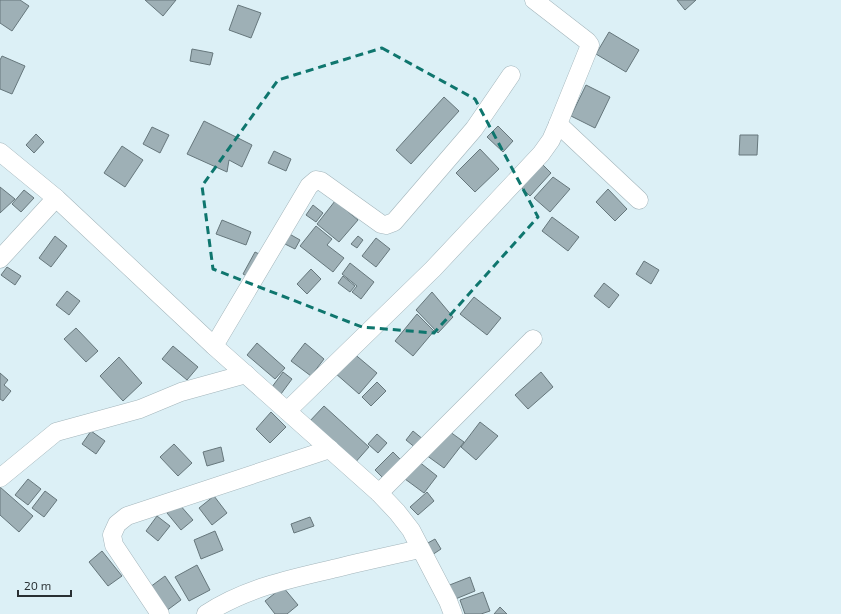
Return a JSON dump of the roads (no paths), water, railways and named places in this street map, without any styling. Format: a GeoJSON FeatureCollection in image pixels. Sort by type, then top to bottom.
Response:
{"type":"FeatureCollection","features":[{"type":"Feature","properties":{"kind":"street"},"geometry":{"type":"LineString","coordinates":[[287,411],[432,269],[532,165],[551,140],[590,45],[587,41],[534,0]]}},
{"type":"Feature","properties":{"kind":"street"},"geometry":{"type":"LineString","coordinates":[[214,346],[309,186],[316,180],[321,181],[381,224],[386,225],[394,222],[474,130],[511,75]]}},
{"type":"Feature","properties":{"kind":"street"},"geometry":{"type":"LineString","coordinates":[[558,124],[639,200]]}},
{"type":"Feature","properties":{"kind":"street"},"geometry":{"type":"LineString","coordinates":[[0,152],[56,198],[214,346],[379,493],[411,530],[448,601],[453,614]]}},
{"type":"Feature","properties":{"kind":"street"},"geometry":{"type":"LineString","coordinates":[[0,259],[56,198]]}},
{"type":"Feature","properties":{"kind":"street"},"geometry":{"type":"LineString","coordinates":[[379,493],[534,339]]}},
{"type":"Feature","properties":{"kind":"street"},"geometry":{"type":"LineString","coordinates":[[0,478],[56,432],[140,409],[181,392],[246,374]]}},
{"type":"Feature","properties":{"kind":"street"},"geometry":{"type":"LineString","coordinates":[[160,614],[114,545],[112,535],[117,524],[127,516],[330,449]]}},
{"type":"Feature","properties":{"kind":"street"},"geometry":{"type":"LineString","coordinates":[[206,614],[247,593],[296,577],[420,549]]}}]}
